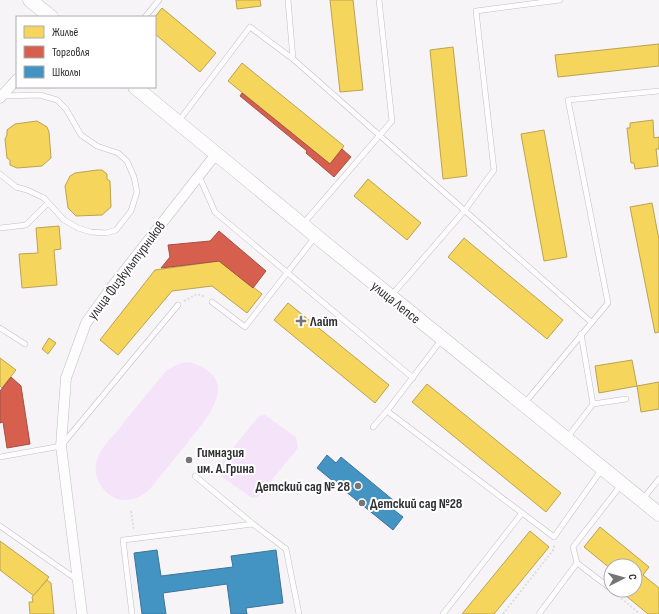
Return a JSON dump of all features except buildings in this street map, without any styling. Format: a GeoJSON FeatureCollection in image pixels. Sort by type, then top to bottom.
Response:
{"type":"FeatureCollection","features":[{"type":"Feature","properties":{"kind":"main road"},"geometry":{"type":"LineString","coordinates":[[30,0],[50,16]]}},
{"type":"Feature","properties":{"kind":"main road","name":"улица Лепсе"},"geometry":{"type":"LineString","coordinates":[[136,88],[390,297],[659,514]]}},
{"type":"Feature","properties":{"kind":"street"},"geometry":{"type":"LineString","coordinates":[[1,97],[16,80]]}},
{"type":"Feature","properties":{"kind":"street","name":"улица Физкультурников"},"geometry":{"type":"LineString","coordinates":[[82,614],[61,446],[66,378],[86,323],[110,288],[216,154]]}},
{"type":"Feature","properties":{"kind":"lane"},"geometry":{"type":"LineString","coordinates":[[146,16],[159,0]]}},
{"type":"Feature","properties":{"kind":"lane"},"geometry":{"type":"LineString","coordinates":[[288,0],[293,59]]}},
{"type":"Feature","properties":{"kind":"lane"},"geometry":{"type":"LineString","coordinates":[[302,225],[392,121],[380,0]]}},
{"type":"Feature","properties":{"kind":"lane"},"geometry":{"type":"LineString","coordinates":[[390,297],[465,210],[494,170],[476,11],[560,0]]}},
{"type":"Feature","properties":{"kind":"lane"},"geometry":{"type":"LineString","coordinates":[[178,123],[250,27],[293,59],[591,322]]}},
{"type":"Feature","properties":{"kind":"lane"},"geometry":{"type":"LineString","coordinates":[[524,404],[608,303],[568,100],[659,91]]}},
{"type":"Feature","properties":{"kind":"lane"},"geometry":{"type":"LineString","coordinates":[[0,174],[16,187],[37,194],[64,220],[78,228],[106,233],[116,230],[131,211],[137,192],[134,177],[126,161],[118,153],[97,146],[81,135],[66,109],[57,100],[40,95],[1,97]]}},
{"type":"Feature","properties":{"kind":"lane"},"geometry":{"type":"LineString","coordinates":[[199,176],[215,212],[413,378]]}},
{"type":"Feature","properties":{"kind":"lane"},"geometry":{"type":"LineString","coordinates":[[0,228],[26,226],[48,203]]}},
{"type":"Feature","properties":{"kind":"lane"},"geometry":{"type":"LineString","coordinates":[[212,302],[245,328],[289,273],[316,236]]}},
{"type":"Feature","properties":{"kind":"lane"},"geometry":{"type":"LineString","coordinates":[[0,457],[61,446],[178,305]]}},
{"type":"Feature","properties":{"kind":"lane"},"geometry":{"type":"LineString","coordinates":[[0,328],[25,344]]}},
{"type":"Feature","properties":{"kind":"lane"},"geometry":{"type":"LineString","coordinates":[[581,334],[594,404]]}},
{"type":"Feature","properties":{"kind":"lane"},"geometry":{"type":"LineString","coordinates":[[373,427],[413,378],[442,339]]}},
{"type":"Feature","properties":{"kind":"lane"},"geometry":{"type":"LineString","coordinates":[[566,439],[594,404],[626,399]]}},
{"type":"Feature","properties":{"kind":"lane"},"geometry":{"type":"LineString","coordinates":[[387,411],[554,536],[603,468]]}},
{"type":"Feature","properties":{"kind":"lane"},"geometry":{"type":"LineString","coordinates":[[195,476],[286,549],[299,614]]}},
{"type":"Feature","properties":{"kind":"lane"},"geometry":{"type":"LineString","coordinates":[[642,500],[659,479]]}},
{"type":"Feature","properties":{"kind":"lane"},"geometry":{"type":"LineString","coordinates":[[603,583],[577,563],[572,547],[605,503],[622,484]]}},
{"type":"Feature","properties":{"kind":"lane"},"geometry":{"type":"LineString","coordinates":[[443,614],[522,513]]}},
{"type":"Feature","properties":{"kind":"lane"},"geometry":{"type":"LineString","coordinates":[[132,614],[124,540],[253,524]]}},
{"type":"Feature","properties":{"kind":"lane"},"geometry":{"type":"LineString","coordinates":[[0,526],[77,580]]}},
{"type":"Feature","properties":{"kind":"lane"},"geometry":{"type":"LineString","coordinates":[[539,614],[577,563]]}},
{"type":"Feature","properties":{"kind":"path"},"geometry":{"type":"LineString","coordinates":[[187,298],[197,294],[206,298]]}},
{"type":"Feature","properties":{"kind":"path"},"geometry":{"type":"LineString","coordinates":[[131,511],[135,538]]}},
{"type":"Feature","properties":{"kind":"path"},"geometry":{"type":"LineString","coordinates":[[503,614],[554,549],[554,536]]}},
{"type":"Feature","properties":{"kind":"path"},"geometry":{"type":"LineString","coordinates":[[621,598],[640,614]]}},
{"type":"Feature","properties":{"kind":"shaded area"},"geometry":{"type":"Polygon","coordinates":[[[190,362],[206,369],[215,378],[218,388],[216,399],[211,410],[196,432],[149,490],[142,495],[129,500],[115,498],[102,487],[99,482],[96,472],[98,456],[106,444],[167,370],[181,363],[190,362]]]}},
{"type":"Feature","properties":{"kind":"shaded area"},"geometry":{"type":"Polygon","coordinates":[[[265,415],[296,437],[298,448],[258,497],[252,498],[221,476],[219,465],[259,416],[265,415]]]}},
{"type":"Feature","properties":{"kind":"place","name":"Лайт"},"geometry":{"type":"Point","coordinates":[301,321]}},
{"type":"Feature","properties":{"kind":"place","name":"Гимназия им. А.Грина"},"geometry":{"type":"Point","coordinates":[189,460]}},
{"type":"Feature","properties":{"kind":"place","name":"Детский сад № 28"},"geometry":{"type":"Point","coordinates":[358,486]}},
{"type":"Feature","properties":{"kind":"place","name":"Детский сад №28"},"geometry":{"type":"Point","coordinates":[362,503]}}]}
